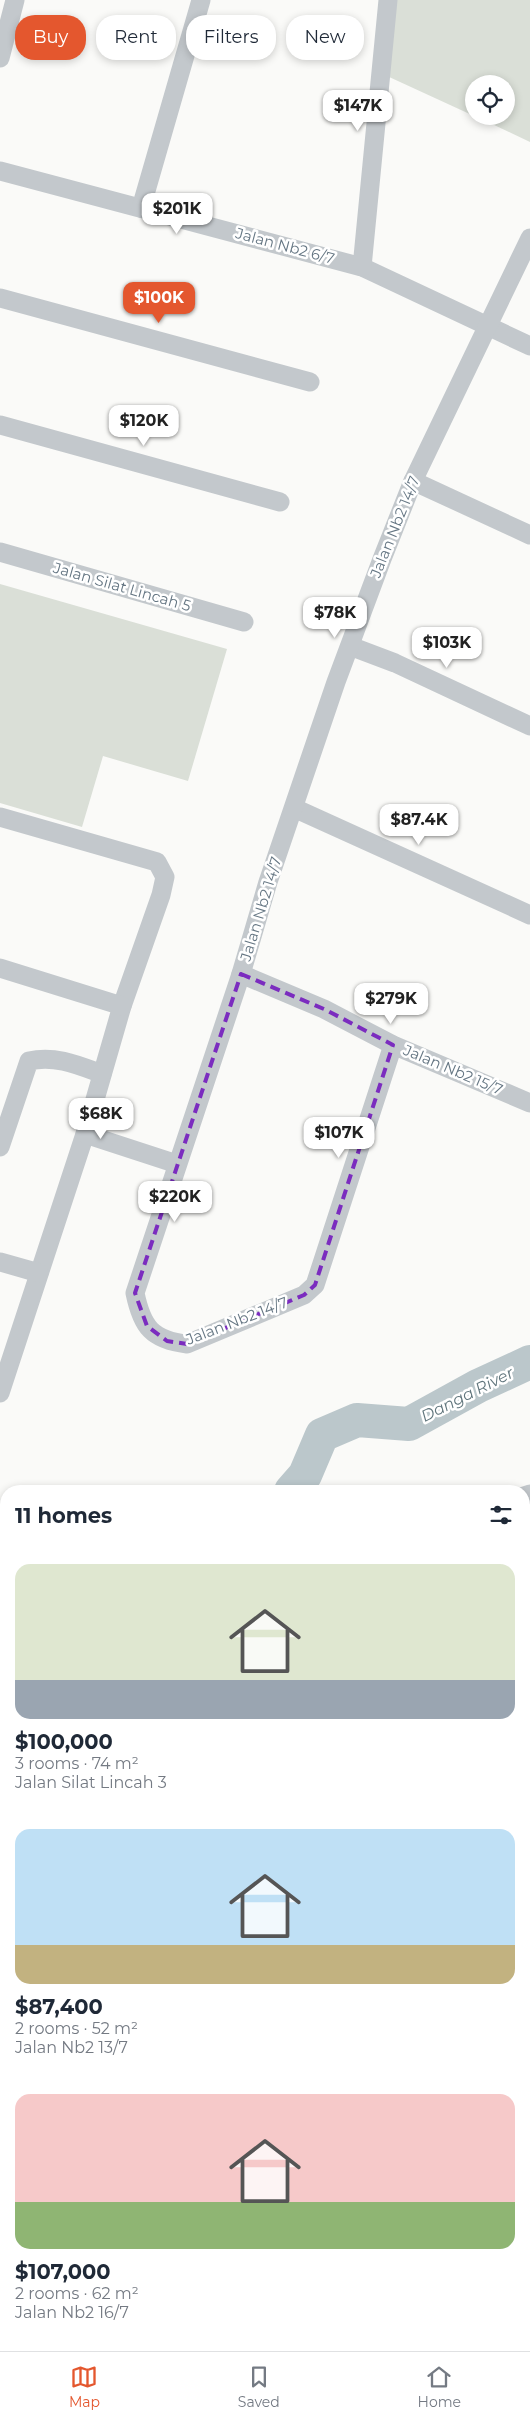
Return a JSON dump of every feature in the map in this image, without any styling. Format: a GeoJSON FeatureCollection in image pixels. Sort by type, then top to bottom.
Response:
{"type":"FeatureCollection","features":[{"type":"Feature","properties":{"kind":"street"},"geometry":{"type":"LineString","coordinates":[[0,58],[16,0]]}},
{"type":"Feature","properties":{"kind":"street"},"geometry":{"type":"LineString","coordinates":[[140,208],[201,0]]}},
{"type":"Feature","properties":{"kind":"street"},"geometry":{"type":"LineString","coordinates":[[362,267],[388,0]]}},
{"type":"Feature","properties":{"kind":"street","name":"Jalan Nb2 6/7"},"geometry":{"type":"LineString","coordinates":[[0,171],[362,267],[530,346]]}},
{"type":"Feature","properties":{"kind":"street","name":"Jalan Nb2 14/7"},"geometry":{"type":"LineString","coordinates":[[393,1045],[315,1285],[304,1295],[187,1344],[167,1341],[147,1326],[138,1310],[135,1293],[241,974],[266,889],[350,646],[413,481],[530,238]]}},
{"type":"Feature","properties":{"kind":"street"},"geometry":{"type":"LineString","coordinates":[[0,298],[310,382]]}},
{"type":"Feature","properties":{"kind":"street"},"geometry":{"type":"LineString","coordinates":[[0,425],[280,502]]}},
{"type":"Feature","properties":{"kind":"street"},"geometry":{"type":"LineString","coordinates":[[413,481],[530,535]]}},
{"type":"Feature","properties":{"kind":"street","name":"Jalan Silat Lincah 5"},"geometry":{"type":"LineString","coordinates":[[0,552],[244,622]]}},
{"type":"Feature","properties":{"kind":"street"},"geometry":{"type":"LineString","coordinates":[[350,646],[394,663],[530,726]]}},
{"type":"Feature","properties":{"kind":"street"},"geometry":{"type":"LineString","coordinates":[[294,808],[530,915]]}},
{"type":"Feature","properties":{"kind":"street"},"geometry":{"type":"LineString","coordinates":[[0,817],[157,862],[165,877],[161,895],[122,1006],[85,1134],[0,1393]]}},
{"type":"Feature","properties":{"kind":"street"},"geometry":{"type":"LineString","coordinates":[[0,968],[122,1006]]}},
{"type":"Feature","properties":{"kind":"street","name":"Jalan Nb2 15/7"},"geometry":{"type":"LineString","coordinates":[[241,974],[324,1009],[393,1045],[530,1103]]}},
{"type":"Feature","properties":{"kind":"street"},"geometry":{"type":"LineString","coordinates":[[0,1147],[29,1061],[43,1058],[63,1060],[102,1074]]}},
{"type":"Feature","properties":{"kind":"street"},"geometry":{"type":"LineString","coordinates":[[85,1134],[177,1164]]}},
{"type":"Feature","properties":{"kind":"street"},"geometry":{"type":"LineString","coordinates":[[0,1262],[39,1273]]}},
{"type":"Feature","properties":{"kind":"highlighted area"},"geometry":{"type":"Polygon","coordinates":[[[241,974],[324,1009],[393,1045],[315,1285],[304,1295],[187,1344],[167,1341],[147,1326],[135,1293],[241,974]]]}},
{"type":"Feature","properties":{"kind":"shaded area"},"geometry":{"type":"Polygon","coordinates":[[[391,0],[530,0],[530,142],[494,125],[515,125],[515,75],[465,75],[465,112],[387,76],[391,0]]]}},
{"type":"Feature","properties":{"kind":"shaded area"},"geometry":{"type":"Polygon","coordinates":[[[0,584],[227,649],[188,781],[103,756],[82,827],[0,803],[0,584]]]}},
{"type":"Feature","properties":{"kind":"waterway","name":"Danga River"},"geometry":{"type":"LineString","coordinates":[[296,1485],[305,1475],[322,1435],[357,1420],[409,1424],[478,1386],[530,1362]]}}]}
